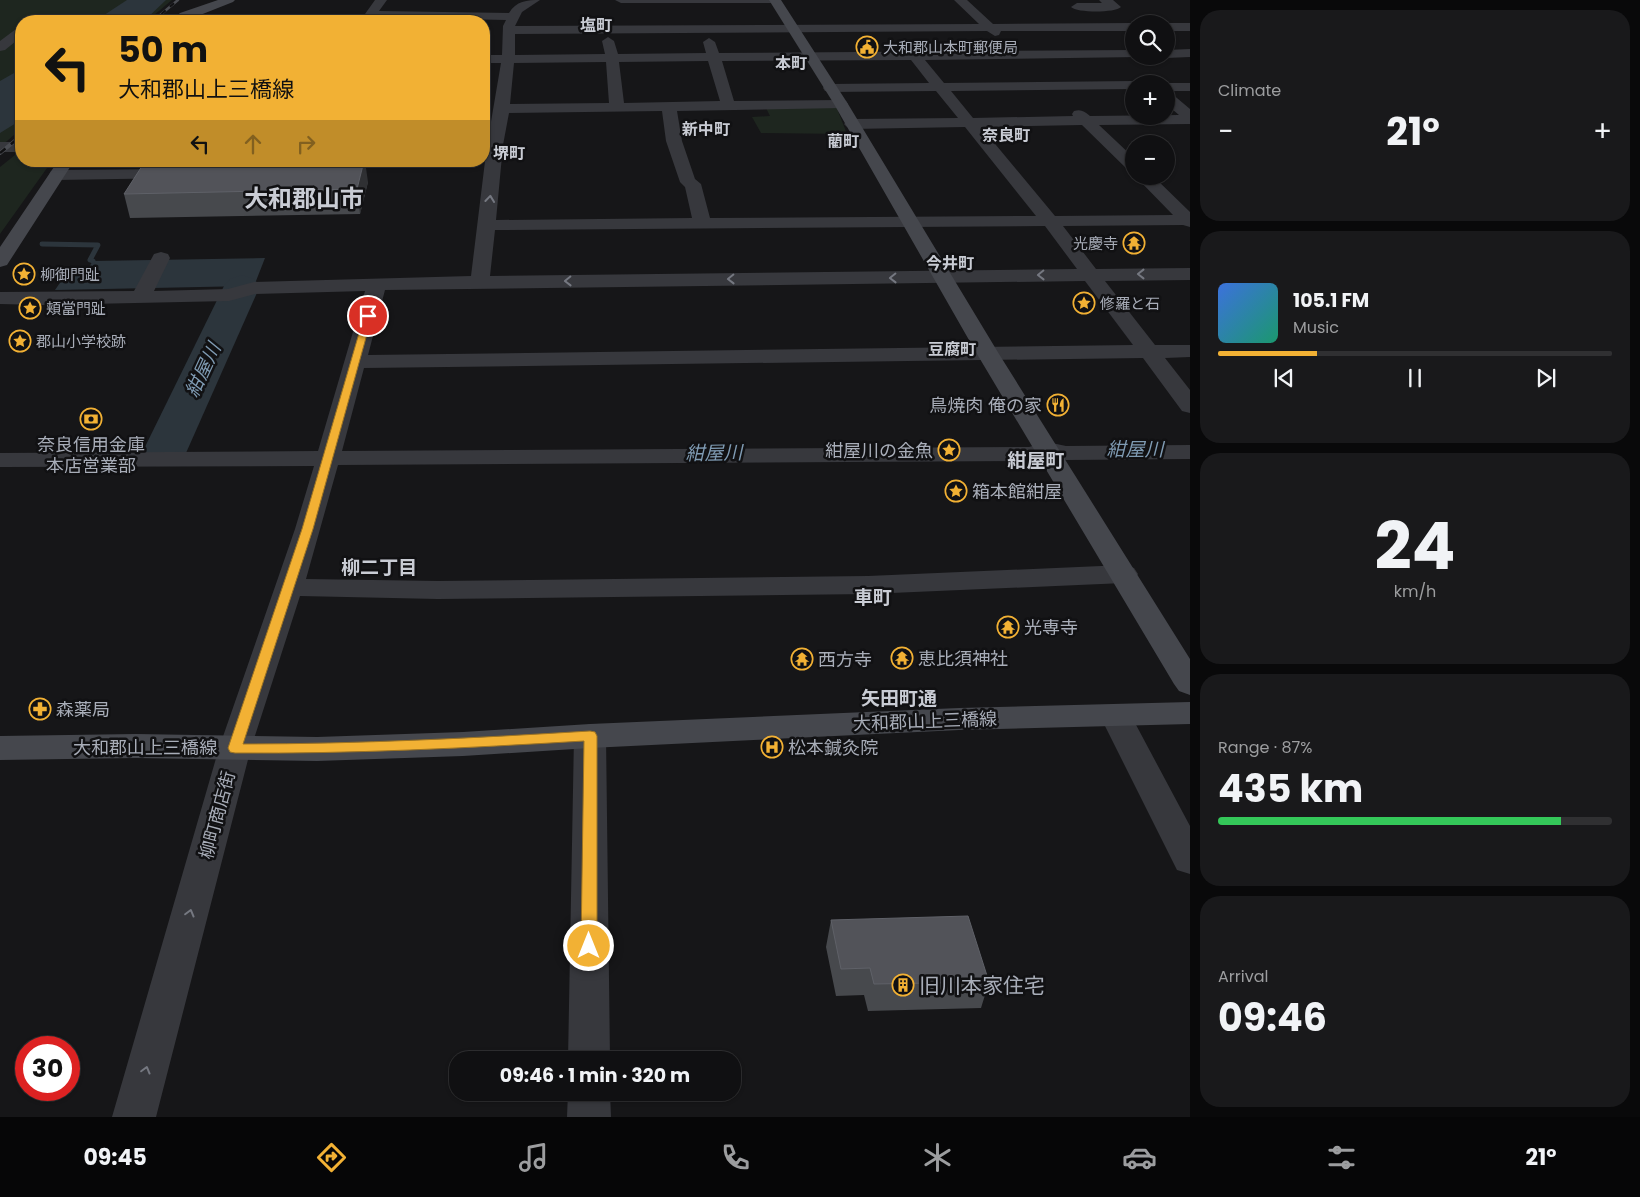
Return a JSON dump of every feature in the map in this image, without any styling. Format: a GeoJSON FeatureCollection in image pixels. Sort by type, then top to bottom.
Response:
{"type":"FeatureCollection","features":[{"type":"Feature","properties":{"kind":"street"},"geometry":{"type":"LineString","coordinates":[[188,15],[229,0]]}},
{"type":"Feature","properties":{"kind":"street"},"geometry":{"type":"LineString","coordinates":[[381,0],[371,14],[425,15]]}},
{"type":"Feature","properties":{"kind":"street"},"geometry":{"type":"LineString","coordinates":[[490,142],[502,109],[511,23],[517,10],[534,0]]}},
{"type":"Feature","properties":{"kind":"street"},"geometry":{"type":"LineString","coordinates":[[621,0],[775,0],[852,124],[988,354],[1190,684]]}},
{"type":"Feature","properties":{"kind":"street"},"geometry":{"type":"LineString","coordinates":[[960,0],[1125,158]]}},
{"type":"Feature","properties":{"kind":"street"},"geometry":{"type":"LineString","coordinates":[[1105,0],[1114,7],[1063,7],[1081,26],[1136,71]]}},
{"type":"Feature","properties":{"kind":"street"},"geometry":{"type":"LineString","coordinates":[[479,15],[480,3]]}},
{"type":"Feature","properties":{"kind":"street"},"geometry":{"type":"LineString","coordinates":[[490,18],[511,23],[607,29],[1125,27]]}},
{"type":"Feature","properties":{"kind":"street"},"geometry":{"type":"LineString","coordinates":[[1175,27],[1190,27]]}},
{"type":"Feature","properties":{"kind":"street"},"geometry":{"type":"LineString","coordinates":[[705,28],[729,107]]}},
{"type":"Feature","properties":{"kind":"street"},"geometry":{"type":"LineString","coordinates":[[0,29],[15,31]]}},
{"type":"Feature","properties":{"kind":"street"},"geometry":{"type":"LineString","coordinates":[[607,29],[617,107]]}},
{"type":"Feature","properties":{"kind":"street"},"geometry":{"type":"LineString","coordinates":[[0,47],[15,36]]}},
{"type":"Feature","properties":{"kind":"street"},"geometry":{"type":"LineString","coordinates":[[1175,54],[1190,53]]}},
{"type":"Feature","properties":{"kind":"street"},"geometry":{"type":"LineString","coordinates":[[490,59],[1115,54]]}},
{"type":"Feature","properties":{"kind":"street"},"geometry":{"type":"LineString","coordinates":[[914,55],[1050,221],[1190,406]]}},
{"type":"Feature","properties":{"kind":"street"},"geometry":{"type":"LineString","coordinates":[[502,109],[729,107],[940,86],[1049,85],[1136,71]]}},
{"type":"Feature","properties":{"kind":"street"},"geometry":{"type":"LineString","coordinates":[[1175,87],[1190,87]]}},
{"type":"Feature","properties":{"kind":"street"},"geometry":{"type":"LineString","coordinates":[[1175,104],[1190,118]]}},
{"type":"Feature","properties":{"kind":"street"},"geometry":{"type":"LineString","coordinates":[[669,107],[674,141],[688,182],[693,184],[702,223]]}},
{"type":"Feature","properties":{"kind":"street"},"geometry":{"type":"LineString","coordinates":[[852,124],[1190,118]]}},
{"type":"Feature","properties":{"kind":"street"},"geometry":{"type":"LineString","coordinates":[[0,147],[15,147]]}},
{"type":"Feature","properties":{"kind":"street"},"geometry":{"type":"LineString","coordinates":[[480,282],[487,225],[488,167]]}},
{"type":"Feature","properties":{"kind":"street"},"geometry":{"type":"LineString","coordinates":[[0,262],[62,168],[185,174]]}},
{"type":"Feature","properties":{"kind":"street"},"geometry":{"type":"LineString","coordinates":[[1152,185],[1189,220]]}},
{"type":"Feature","properties":{"kind":"street"},"geometry":{"type":"LineString","coordinates":[[487,225],[1189,220]]}},
{"type":"Feature","properties":{"kind":"street"},"geometry":{"type":"LineString","coordinates":[[141,297],[161,258]]}},
{"type":"Feature","properties":{"kind":"street"},"geometry":{"type":"LineString","coordinates":[[0,298],[229,295],[254,288],[480,282],[1190,274]]}},
{"type":"Feature","properties":{"kind":"street","name":"柳町商店街"},"geometry":{"type":"LineString","coordinates":[[134,1117],[235,748],[308,529],[377,285]]}},
{"type":"Feature","properties":{"kind":"street"},"geometry":{"type":"LineString","coordinates":[[354,362],[1190,351]]}},
{"type":"Feature","properties":{"kind":"street"},"geometry":{"type":"LineString","coordinates":[[0,460],[1030,454],[1063,447],[1190,446]]}},
{"type":"Feature","properties":{"kind":"street"},"geometry":{"type":"LineString","coordinates":[[1047,449],[1066,453],[1190,452]]}},
{"type":"Feature","properties":{"kind":"street"},"geometry":{"type":"LineString","coordinates":[[288,587],[438,590],[868,585],[1124,574]]}},
{"type":"Feature","properties":{"kind":"street","name":"大和郡山上三橋線"},"geometry":{"type":"LineString","coordinates":[[0,748],[136,746],[317,749],[444,745],[590,736],[959,719],[1190,713]]}},
{"type":"Feature","properties":{"kind":"street"},"geometry":{"type":"LineString","coordinates":[[1116,716],[1190,860]]}},
{"type":"Feature","properties":{"kind":"street"},"geometry":{"type":"LineString","coordinates":[[589,1051],[590,736]]}},
{"type":"Feature","properties":{"kind":"street"},"geometry":{"type":"LineString","coordinates":[[589,1101],[589,1117]]}},
{"type":"Feature","properties":{"kind":"shaded area"},"geometry":{"type":"Polygon","coordinates":[[[0,0],[172,0],[154,15],[15,15],[15,134],[0,147],[0,0]]]}},
{"type":"Feature","properties":{"kind":"shaded area"},"geometry":{"type":"Polygon","coordinates":[[[127,0],[166,0],[150,15],[104,15],[127,0]]]}},
{"type":"Feature","properties":{"kind":"shaded area"},"geometry":{"type":"Polygon","coordinates":[[[15,72],[15,124],[0,133],[0,81],[15,72]]]}},
{"type":"Feature","properties":{"kind":"shaded area"},"geometry":{"type":"Polygon","coordinates":[[[836,106],[847,134],[761,133],[752,117],[770,116],[766,108],[836,106]]]}},
{"type":"Feature","properties":{"kind":"shaded area"},"geometry":{"type":"Polygon","coordinates":[[[15,155],[15,167],[48,167],[0,234],[0,167],[15,155]]]}},
{"type":"Feature","properties":{"kind":"shaded area"},"geometry":{"type":"Polygon","coordinates":[[[265,258],[256,281],[249,286],[55,290],[66,274],[84,274],[93,261],[265,258]]]}},
{"type":"Feature","properties":{"kind":"building"},"geometry":{"type":"Polygon","coordinates":[[[141,167],[362,167],[357,189],[124,194],[141,167]]]}},
{"type":"Feature","properties":{"kind":"building"},"geometry":{"type":"Polygon","coordinates":[[[968,916],[989,982],[874,984],[870,968],[841,969],[831,920],[968,916]]]}},
{"type":"Feature","properties":{"kind":"waterway"},"geometry":{"type":"LineString","coordinates":[[42,244],[98,245],[90,260],[93,261]]}},
{"type":"Feature","properties":{"kind":"waterway","name":"紺屋川"},"geometry":{"type":"LineString","coordinates":[[164,453],[242,286]]}},
{"type":"Feature","properties":{"kind":"railway"},"geometry":{"type":"LineString","coordinates":[[160,15],[178,0]]}},
{"type":"Feature","properties":{"kind":"railway"},"geometry":{"type":"LineString","coordinates":[[0,153],[15,141]]}},
{"type":"Feature","properties":{"kind":"place","name":"大和郡山本町郵便局"},"geometry":{"type":"Point","coordinates":[867,47]}},
{"type":"Feature","properties":{"kind":"place","name":"光慶寺"},"geometry":{"type":"Point","coordinates":[1134,243]}},
{"type":"Feature","properties":{"kind":"place","name":"柳御門趾"},"geometry":{"type":"Point","coordinates":[24,274]}},
{"type":"Feature","properties":{"kind":"place","name":"修羅と石"},"geometry":{"type":"Point","coordinates":[1084,303]}},
{"type":"Feature","properties":{"kind":"place","name":"頬當門趾"},"geometry":{"type":"Point","coordinates":[30,308]}},
{"type":"Feature","properties":{"kind":"place","name":"郡山小学校跡"},"geometry":{"type":"Point","coordinates":[20,341]}},
{"type":"Feature","properties":{"kind":"place","name":"鳥焼肉 俺の家"},"geometry":{"type":"Point","coordinates":[1058,405]}},
{"type":"Feature","properties":{"kind":"place","name":"奈良信用金庫 本店営業部"},"geometry":{"type":"Point","coordinates":[91,419]}},
{"type":"Feature","properties":{"kind":"place","name":"紺屋川の金魚"},"geometry":{"type":"Point","coordinates":[949,450]}},
{"type":"Feature","properties":{"kind":"place","name":"箱本館紺屋"},"geometry":{"type":"Point","coordinates":[956,491]}},
{"type":"Feature","properties":{"kind":"place","name":"光専寺"},"geometry":{"type":"Point","coordinates":[1008,627]}},
{"type":"Feature","properties":{"kind":"place","name":"恵比須神社"},"geometry":{"type":"Point","coordinates":[902,658]}},
{"type":"Feature","properties":{"kind":"place","name":"西方寺"},"geometry":{"type":"Point","coordinates":[802,659]}},
{"type":"Feature","properties":{"kind":"place","name":"森薬局"},"geometry":{"type":"Point","coordinates":[40,709]}},
{"type":"Feature","properties":{"kind":"place","name":"松本鍼灸院"},"geometry":{"type":"Point","coordinates":[772,747]}},
{"type":"Feature","properties":{"kind":"place","name":"旧川本家住宅"},"geometry":{"type":"Point","coordinates":[903,985]}},
{"type":"Feature","properties":{"kind":"district","name":"塩町"},"geometry":{"type":"Point","coordinates":[596,25]}},
{"type":"Feature","properties":{"kind":"district","name":"本町"},"geometry":{"type":"Point","coordinates":[791,63]}},
{"type":"Feature","properties":{"kind":"district","name":"新中町"},"geometry":{"type":"Point","coordinates":[706,129]}},
{"type":"Feature","properties":{"kind":"district","name":"奈良町"},"geometry":{"type":"Point","coordinates":[1006,135]}},
{"type":"Feature","properties":{"kind":"district","name":"藺町"},"geometry":{"type":"Point","coordinates":[843,141]}},
{"type":"Feature","properties":{"kind":"district","name":"堺町"},"geometry":{"type":"Point","coordinates":[509,153]}},
{"type":"Feature","properties":{"kind":"district","name":"大和郡山市"},"geometry":{"type":"Point","coordinates":[304,198]}},
{"type":"Feature","properties":{"kind":"district","name":"今井町"},"geometry":{"type":"Point","coordinates":[950,263]}},
{"type":"Feature","properties":{"kind":"district","name":"豆腐町"},"geometry":{"type":"Point","coordinates":[952,349]}},
{"type":"Feature","properties":{"kind":"district","name":"紺屋町"},"geometry":{"type":"Point","coordinates":[1036,460]}},
{"type":"Feature","properties":{"kind":"district","name":"柳二丁目"},"geometry":{"type":"Point","coordinates":[379,567]}},
{"type":"Feature","properties":{"kind":"district","name":"車町"},"geometry":{"type":"Point","coordinates":[873,597]}},
{"type":"Feature","properties":{"kind":"district","name":"矢田町通"},"geometry":{"type":"Point","coordinates":[899,698]}},
{"type":"Feature","properties":{"kind":"route"},"geometry":{"type":"LineString","coordinates":[[368,316],[308,529],[235,748],[317,749],[464,744],[590,736],[589,946]]}}]}
